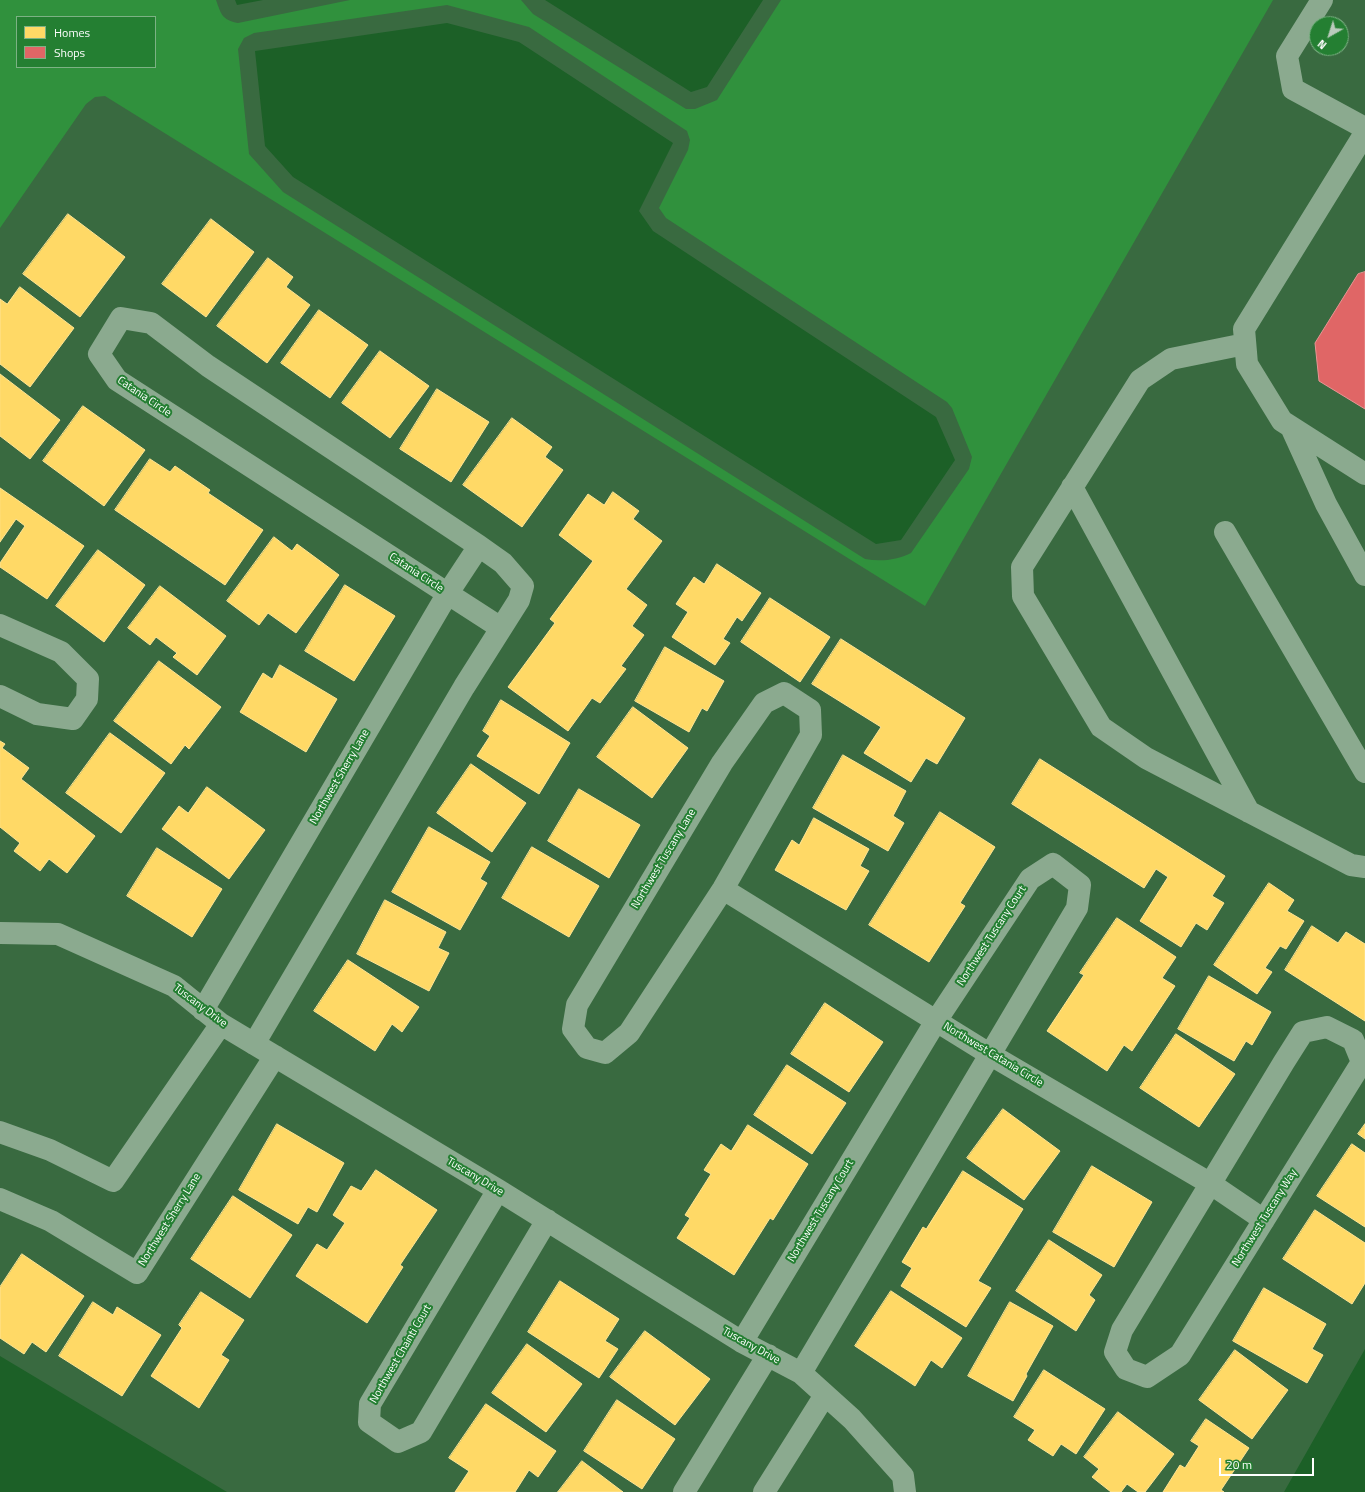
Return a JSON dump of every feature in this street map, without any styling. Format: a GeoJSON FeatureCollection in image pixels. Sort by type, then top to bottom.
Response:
{"type":"FeatureCollection","features":[{"type":"Feature","properties":{"kind":"street"},"geometry":{"type":"LineString","coordinates":[[1322,0],[1287,56],[1293,89],[1365,134],[1244,329],[1245,344],[1247,364],[1282,421],[1365,474]]}},
{"type":"Feature","properties":{"kind":"street","name":"Catania Circle"},"geometry":{"type":"LineString","coordinates":[[121,318],[151,323],[208,366],[479,546],[503,564],[523,586],[519,600],[501,628],[117,380],[99,354],[121,318]]}},
{"type":"Feature","properties":{"kind":"street"},"geometry":{"type":"LineString","coordinates":[[1245,344],[1171,360],[1140,380],[1022,567],[1023,596],[1100,727],[1146,758],[1351,865],[1365,867]]}},
{"type":"Feature","properties":{"kind":"street"},"geometry":{"type":"LineString","coordinates":[[1291,427],[1326,504],[1365,575]]}},
{"type":"Feature","properties":{"kind":"street"},"geometry":{"type":"LineString","coordinates":[[1072,487],[1250,812]]}},
{"type":"Feature","properties":{"kind":"street"},"geometry":{"type":"LineString","coordinates":[[1225,532],[1365,772]]}},
{"type":"Feature","properties":{"kind":"street","name":"Northwest Sherry Lane"},"geometry":{"type":"LineString","coordinates":[[203,1010],[448,593],[479,546]]}},
{"type":"Feature","properties":{"kind":"street"},"geometry":{"type":"LineString","coordinates":[[0,625],[61,652],[88,679],[87,699],[73,719],[37,714],[0,696]]}},
{"type":"Feature","properties":{"kind":"street"},"geometry":{"type":"LineString","coordinates":[[254,1044],[464,687],[501,628]]}},
{"type":"Feature","properties":{"kind":"street","name":"Northwest Tuscany Lane"},"geometry":{"type":"LineString","coordinates":[[784,693],[810,710],[811,735],[723,889],[629,1032],[605,1053],[587,1048],[573,1029],[577,1004],[722,763],[764,703],[784,693]]}},
{"type":"Feature","properties":{"kind":"street","name":"Northwest Tuscany Court"},"geometry":{"type":"LineString","coordinates":[[742,1342],[936,1021],[1030,879],[1053,864],[1080,885],[1078,908],[801,1373]]}},
{"type":"Feature","properties":{"kind":"street","name":"Northwest Catania Circle"},"geometry":{"type":"LineString","coordinates":[[723,889],[991,1055],[1212,1184],[1264,1220]]}},
{"type":"Feature","properties":{"kind":"street","name":"Tuscany Drive"},"geometry":{"type":"LineString","coordinates":[[0,933],[58,934],[174,986],[221,1024],[498,1190],[742,1342],[801,1373],[852,1419],[903,1476],[904,1492]]}},
{"type":"Feature","properties":{"kind":"street"},"geometry":{"type":"LineString","coordinates":[[0,1132],[50,1150],[113,1181],[221,1024]]}},
{"type":"Feature","properties":{"kind":"street","name":"Northwest Tuscany Way"},"geometry":{"type":"LineString","coordinates":[[1327,1027],[1353,1040],[1362,1062],[1180,1355],[1147,1377],[1126,1369],[1115,1352],[1122,1330],[1212,1184],[1303,1032],[1327,1027]]}},
{"type":"Feature","properties":{"kind":"street","name":"Northwest Sherry Lane"},"geometry":{"type":"LineString","coordinates":[[0,1199],[51,1221],[137,1273],[275,1056]]}},
{"type":"Feature","properties":{"kind":"street","name":"Northwest Chainti Court"},"geometry":{"type":"LineString","coordinates":[[498,1190],[370,1404],[369,1422],[398,1442],[421,1432],[547,1220]]}},
{"type":"Feature","properties":{"kind":"street"},"geometry":{"type":"LineString","coordinates":[[684,1492],[768,1355]]}},
{"type":"Feature","properties":{"kind":"street"},"geometry":{"type":"LineString","coordinates":[[764,1492],[825,1395]]}},
{"type":"Feature","properties":{"kind":"shaded area"},"geometry":{"type":"Polygon","coordinates":[[[0,0],[216,0],[223,16],[233,22],[238,23],[350,0],[521,0],[533,14],[686,109],[695,109],[717,100],[781,0],[1273,0],[925,606],[105,96],[95,97],[86,104],[0,228],[0,0]],[[447,5],[254,33],[244,38],[238,49],[249,154],[283,192],[865,559],[889,560],[911,553],[969,469],[972,457],[952,408],[947,402],[666,218],[659,208],[688,150],[690,140],[687,131],[529,27],[447,5]]]}},
{"type":"Feature","properties":{"kind":"shaded area"},"geometry":{"type":"Polygon","coordinates":[[[235,0],[263,0],[237,5],[235,0]]]}},
{"type":"Feature","properties":{"kind":"shaded area"},"geometry":{"type":"Polygon","coordinates":[[[545,0],[763,0],[707,87],[691,92],[545,0]]]}},
{"type":"Feature","properties":{"kind":"shaded area"},"geometry":{"type":"Polygon","coordinates":[[[447,23],[519,42],[673,143],[639,211],[653,231],[936,417],[955,460],[901,540],[876,544],[293,177],[265,146],[255,51],[447,23]]]}},
{"type":"Feature","properties":{"kind":"shaded area"},"geometry":{"type":"Polygon","coordinates":[[[1365,1349],[1365,1492],[1284,1492],[1365,1349]]]}},
{"type":"Feature","properties":{"kind":"shaded area"},"geometry":{"type":"Polygon","coordinates":[[[0,1356],[227,1492],[0,1492],[0,1356]]]}},
{"type":"Feature","properties":{"kind":"building: Homes"},"geometry":{"type":"Polygon","coordinates":[[[68,214],[125,257],[80,317],[23,274],[68,214]]]}},
{"type":"Feature","properties":{"kind":"building: Homes"},"geometry":{"type":"Polygon","coordinates":[[[211,219],[254,252],[206,317],[162,284],[211,219]]]}},
{"type":"Feature","properties":{"kind":"building: Homes"},"geometry":{"type":"Polygon","coordinates":[[[268,258],[293,277],[286,287],[310,305],[267,363],[217,326],[268,258]]]}},
{"type":"Feature","properties":{"kind":"building: Homes"},"geometry":{"type":"Polygon","coordinates":[[[20,287],[74,328],[30,387],[0,364],[0,299],[7,304],[20,287]]]}},
{"type":"Feature","properties":{"kind":"building: Homes"},"geometry":{"type":"Polygon","coordinates":[[[319,310],[368,345],[330,398],[281,363],[319,310]]]}},
{"type":"Feature","properties":{"kind":"building: Homes"},"geometry":{"type":"Polygon","coordinates":[[[380,351],[429,386],[390,438],[342,403],[380,351]]]}},
{"type":"Feature","properties":{"kind":"building: Homes"},"geometry":{"type":"Polygon","coordinates":[[[0,374],[60,420],[30,459],[0,436],[0,374]]]}},
{"type":"Feature","properties":{"kind":"building: Homes"},"geometry":{"type":"Polygon","coordinates":[[[437,389],[489,422],[451,482],[400,449],[437,389]]]}},
{"type":"Feature","properties":{"kind":"building: Homes"},"geometry":{"type":"Polygon","coordinates":[[[83,406],[145,450],[104,506],[43,461],[83,406]]]}},
{"type":"Feature","properties":{"kind":"building: Homes"},"geometry":{"type":"Polygon","coordinates":[[[512,418],[552,447],[545,457],[563,470],[522,527],[463,485],[512,418]]]}},
{"type":"Feature","properties":{"kind":"building: Homes"},"geometry":{"type":"Polygon","coordinates":[[[150,459],[170,472],[175,466],[210,490],[208,493],[263,530],[225,585],[115,510],[150,459]]]}},
{"type":"Feature","properties":{"kind":"building: Homes"},"geometry":{"type":"Polygon","coordinates":[[[0,488],[84,546],[47,599],[0,567],[0,563],[25,526],[16,519],[0,542],[0,488]]]}},
{"type":"Feature","properties":{"kind":"building: Homes"},"geometry":{"type":"Polygon","coordinates":[[[613,492],[639,511],[633,519],[662,541],[626,589],[647,605],[632,626],[644,635],[621,666],[626,669],[600,703],[592,698],[568,731],[508,687],[555,623],[550,619],[593,561],[559,535],[588,494],[604,505],[613,492]]]}},
{"type":"Feature","properties":{"kind":"building: Homes"},"geometry":{"type":"Polygon","coordinates":[[[274,537],[292,551],[297,544],[339,575],[296,633],[268,613],[259,625],[227,601],[274,537]]]}},
{"type":"Feature","properties":{"kind":"building: Homes"},"geometry":{"type":"Polygon","coordinates":[[[98,550],[145,585],[104,642],[56,606],[98,550]]]}},
{"type":"Feature","properties":{"kind":"building: Homes"},"geometry":{"type":"Polygon","coordinates":[[[717,564],[761,593],[742,621],[737,617],[723,639],[730,643],[715,665],[672,637],[688,612],[676,604],[694,577],[704,584],[717,564]]]}},
{"type":"Feature","properties":{"kind":"building: Homes"},"geometry":{"type":"Polygon","coordinates":[[[345,585],[395,616],[354,681],[305,651],[345,585]]]}},
{"type":"Feature","properties":{"kind":"building: Homes"},"geometry":{"type":"Polygon","coordinates":[[[160,586],[226,636],[197,675],[173,657],[177,653],[156,637],[150,645],[128,628],[160,586]]]}},
{"type":"Feature","properties":{"kind":"building: Homes"},"geometry":{"type":"Polygon","coordinates":[[[770,598],[830,637],[800,682],[741,642],[770,598]]]}},
{"type":"Feature","properties":{"kind":"building: Homes"},"geometry":{"type":"Polygon","coordinates":[[[841,639],[965,718],[937,764],[926,758],[911,782],[864,753],[881,727],[812,684],[841,639]]]}},
{"type":"Feature","properties":{"kind":"building: Homes"},"geometry":{"type":"Polygon","coordinates":[[[665,647],[724,681],[707,711],[702,708],[689,732],[635,701],[665,647]]]}},
{"type":"Feature","properties":{"kind":"building: Homes"},"geometry":{"type":"Polygon","coordinates":[[[159,661],[221,707],[189,749],[185,745],[171,764],[114,721],[159,661]]]}},
{"type":"Feature","properties":{"kind":"building: Homes"},"geometry":{"type":"Polygon","coordinates":[[[280,665],[337,699],[306,752],[240,712],[263,673],[272,679],[280,665]]]}},
{"type":"Feature","properties":{"kind":"building: Homes"},"geometry":{"type":"Polygon","coordinates":[[[501,700],[570,743],[539,794],[477,756],[490,736],[483,731],[501,700]]]}},
{"type":"Feature","properties":{"kind":"building: Homes"},"geometry":{"type":"Polygon","coordinates":[[[633,707],[688,748],[652,798],[597,757],[633,707]]]}},
{"type":"Feature","properties":{"kind":"building: Homes"},"geometry":{"type":"Polygon","coordinates":[[[110,733],[165,773],[121,833],[66,793],[110,733]]]}},
{"type":"Feature","properties":{"kind":"building: Homes"},"geometry":{"type":"Polygon","coordinates":[[[0,741],[5,744],[2,748],[29,768],[21,779],[95,836],[67,873],[49,859],[40,871],[14,851],[20,843],[0,827],[0,741]]]}},
{"type":"Feature","properties":{"kind":"building: Homes"},"geometry":{"type":"Polygon","coordinates":[[[843,755],[906,791],[893,816],[904,823],[888,851],[813,808],[843,755]]]}},
{"type":"Feature","properties":{"kind":"building: Homes"},"geometry":{"type":"Polygon","coordinates":[[[1040,759],[1225,876],[1212,896],[1224,903],[1207,930],[1196,923],[1181,947],[1140,921],[1168,877],[1156,869],[1144,888],[1012,804],[1040,759]]]}},
{"type":"Feature","properties":{"kind":"building: Homes"},"geometry":{"type":"Polygon","coordinates":[[[471,764],[526,803],[492,852],[437,813],[471,764]]]}},
{"type":"Feature","properties":{"kind":"building: Homes"},"geometry":{"type":"Polygon","coordinates":[[[207,787],[265,830],[229,879],[162,829],[179,806],[188,813],[207,787]]]}},
{"type":"Feature","properties":{"kind":"building: Homes"},"geometry":{"type":"Polygon","coordinates":[[[579,789],[640,825],[609,878],[548,841],[579,789]]]}},
{"type":"Feature","properties":{"kind":"building: Homes"},"geometry":{"type":"Polygon","coordinates":[[[940,812],[995,847],[960,903],[965,906],[929,962],[869,925],[940,812]]]}},
{"type":"Feature","properties":{"kind":"building: Homes"},"geometry":{"type":"Polygon","coordinates":[[[814,818],[869,849],[860,866],[869,871],[846,910],[775,870],[792,840],[799,845],[814,818]]]}},
{"type":"Feature","properties":{"kind":"building: Homes"},"geometry":{"type":"Polygon","coordinates":[[[429,827],[490,862],[480,879],[487,883],[460,930],[392,892],[429,827]]]}},
{"type":"Feature","properties":{"kind":"building: Homes"},"geometry":{"type":"Polygon","coordinates":[[[532,847],[599,886],[569,937],[502,898],[532,847]]]}},
{"type":"Feature","properties":{"kind":"building: Homes"},"geometry":{"type":"Polygon","coordinates":[[[157,848],[222,889],[192,937],[127,896],[157,848]]]}},
{"type":"Feature","properties":{"kind":"building: Homes"},"geometry":{"type":"Polygon","coordinates":[[[1269,883],[1294,900],[1287,911],[1304,921],[1286,949],[1280,946],[1265,968],[1272,972],[1257,994],[1214,965],[1269,883]]]}},
{"type":"Feature","properties":{"kind":"building: Homes"},"geometry":{"type":"Polygon","coordinates":[[[385,900],[446,932],[438,948],[449,953],[429,991],[357,954],[385,900]]]}},
{"type":"Feature","properties":{"kind":"building: Homes"},"geometry":{"type":"Polygon","coordinates":[[[1117,918],[1176,957],[1162,978],[1175,986],[1132,1051],[1124,1045],[1107,1071],[1047,1031],[1084,975],[1080,973],[1117,918]]]}},
{"type":"Feature","properties":{"kind":"building: Homes"},"geometry":{"type":"Polygon","coordinates":[[[1312,926],[1338,943],[1346,932],[1365,944],[1365,1021],[1285,970],[1312,926]]]}},
{"type":"Feature","properties":{"kind":"building: Homes"},"geometry":{"type":"Polygon","coordinates":[[[348,960],[419,1007],[402,1032],[392,1024],[375,1051],[314,1011],[348,960]]]}},
{"type":"Feature","properties":{"kind":"building: Homes"},"geometry":{"type":"Polygon","coordinates":[[[1209,976],[1271,1012],[1252,1045],[1246,1041],[1234,1061],[1178,1029],[1209,976]]]}},
{"type":"Feature","properties":{"kind":"building: Homes"},"geometry":{"type":"Polygon","coordinates":[[[825,1003],[883,1042],[849,1092],[791,1054],[825,1003]]]}},
{"type":"Feature","properties":{"kind":"building: Homes"},"geometry":{"type":"Polygon","coordinates":[[[1176,1034],[1235,1074],[1199,1127],[1140,1088],[1176,1034]]]}},
{"type":"Feature","properties":{"kind":"building: Homes"},"geometry":{"type":"Polygon","coordinates":[[[787,1065],[846,1103],[812,1154],[754,1115],[787,1065]]]}},
{"type":"Feature","properties":{"kind":"building: Homes"},"geometry":{"type":"Polygon","coordinates":[[[1003,1109],[1060,1151],[1024,1200],[967,1158],[1003,1109]]]}},
{"type":"Feature","properties":{"kind":"building: Homes"},"geometry":{"type":"Polygon","coordinates":[[[277,1124],[344,1163],[317,1212],[308,1207],[298,1224],[239,1190],[277,1124]]]}},
{"type":"Feature","properties":{"kind":"building: Homes"},"geometry":{"type":"Polygon","coordinates":[[[1365,1124],[1365,1139],[1358,1134],[1365,1124]]]}},
{"type":"Feature","properties":{"kind":"building: Homes"},"geometry":{"type":"Polygon","coordinates":[[[748,1125],[808,1164],[773,1220],[770,1218],[734,1275],[677,1238],[690,1218],[685,1215],[711,1174],[704,1170],[721,1144],[731,1151],[748,1125]]]}},
{"type":"Feature","properties":{"kind":"building: Homes"},"geometry":{"type":"Polygon","coordinates":[[[1352,1144],[1365,1153],[1365,1227],[1317,1196],[1352,1144]]]}},
{"type":"Feature","properties":{"kind":"building: Homes"},"geometry":{"type":"Polygon","coordinates":[[[1092,1166],[1152,1202],[1114,1267],[1053,1232],[1092,1166]]]}},
{"type":"Feature","properties":{"kind":"building: Homes"},"geometry":{"type":"Polygon","coordinates":[[[376,1170],[437,1210],[400,1265],[403,1267],[367,1323],[296,1276],[317,1244],[327,1250],[345,1223],[333,1215],[351,1186],[361,1191],[376,1170]]]}},
{"type":"Feature","properties":{"kind":"building: Homes"},"geometry":{"type":"Polygon","coordinates":[[[963,1171],[1023,1209],[978,1281],[991,1288],[966,1327],[901,1286],[912,1268],[902,1262],[923,1227],[926,1229],[963,1171]]]}},
{"type":"Feature","properties":{"kind":"building: Homes"},"geometry":{"type":"Polygon","coordinates":[[[233,1196],[292,1235],[250,1298],[191,1259],[233,1196]]]}},
{"type":"Feature","properties":{"kind":"building: Homes"},"geometry":{"type":"Polygon","coordinates":[[[1315,1210],[1365,1243],[1365,1283],[1352,1304],[1283,1259],[1315,1210]]]}},
{"type":"Feature","properties":{"kind":"building: Homes"},"geometry":{"type":"Polygon","coordinates":[[[1049,1240],[1102,1275],[1089,1295],[1095,1300],[1076,1331],[1016,1291],[1049,1240]]]}},
{"type":"Feature","properties":{"kind":"building: Homes"},"geometry":{"type":"Polygon","coordinates":[[[22,1254],[84,1296],[46,1352],[32,1342],[24,1354],[0,1338],[0,1287],[22,1254]]]}},
{"type":"Feature","properties":{"kind":"building: Homes"},"geometry":{"type":"Polygon","coordinates":[[[560,1281],[619,1319],[605,1341],[618,1349],[599,1378],[528,1332],[560,1281]]]}},
{"type":"Feature","properties":{"kind":"building: Homes"},"geometry":{"type":"Polygon","coordinates":[[[1264,1288],[1326,1324],[1312,1349],[1323,1355],[1307,1383],[1233,1341],[1264,1288]]]}},
{"type":"Feature","properties":{"kind":"building: Homes"},"geometry":{"type":"Polygon","coordinates":[[[891,1291],[962,1338],[942,1368],[931,1360],[915,1386],[855,1346],[891,1291]]]}},
{"type":"Feature","properties":{"kind":"building: Homes"},"geometry":{"type":"Polygon","coordinates":[[[201,1292],[244,1320],[221,1355],[229,1360],[199,1408],[151,1376],[182,1328],[179,1325],[201,1292]]]}},
{"type":"Feature","properties":{"kind":"building: Homes"},"geometry":{"type":"Polygon","coordinates":[[[93,1302],[113,1315],[117,1307],[161,1335],[122,1396],[59,1356],[93,1302]]]}},
{"type":"Feature","properties":{"kind":"building: Homes"},"geometry":{"type":"Polygon","coordinates":[[[1010,1302],[1053,1326],[1026,1374],[1027,1376],[1013,1401],[968,1376],[1010,1302]]]}},
{"type":"Feature","properties":{"kind":"building: Homes"},"geometry":{"type":"Polygon","coordinates":[[[645,1331],[710,1379],[675,1425],[610,1377],[645,1331]]]}},
{"type":"Feature","properties":{"kind":"building: Homes"},"geometry":{"type":"Polygon","coordinates":[[[527,1344],[582,1384],[546,1432],[492,1393],[527,1344]]]}},
{"type":"Feature","properties":{"kind":"building: Homes"},"geometry":{"type":"Polygon","coordinates":[[[1235,1350],[1288,1390],[1252,1439],[1199,1400],[1235,1350]]]}},
{"type":"Feature","properties":{"kind":"building: Homes"},"geometry":{"type":"Polygon","coordinates":[[[1044,1370],[1105,1409],[1076,1454],[1061,1444],[1053,1456],[1028,1440],[1035,1430],[1014,1417],[1044,1370]]]}},
{"type":"Feature","properties":{"kind":"building: Homes"},"geometry":{"type":"Polygon","coordinates":[[[617,1400],[675,1439],[642,1489],[584,1451],[617,1400]]]}},
{"type":"Feature","properties":{"kind":"building: Homes"},"geometry":{"type":"Polygon","coordinates":[[[486,1404],[556,1451],[538,1477],[529,1470],[515,1492],[455,1492],[469,1471],[449,1458],[486,1404]]]}},
{"type":"Feature","properties":{"kind":"building: Homes"},"geometry":{"type":"Polygon","coordinates":[[[1118,1412],[1174,1454],[1145,1492],[1138,1492],[1127,1484],[1121,1492],[1111,1492],[1092,1477],[1099,1469],[1084,1457],[1118,1412]]]}},
{"type":"Feature","properties":{"kind":"building: Homes"},"geometry":{"type":"Polygon","coordinates":[[[1206,1419],[1249,1448],[1221,1490],[1224,1492],[1163,1492],[1180,1465],[1185,1468],[1199,1446],[1191,1441],[1206,1419]]]}},
{"type":"Feature","properties":{"kind":"building: Homes"},"geometry":{"type":"Polygon","coordinates":[[[582,1461],[623,1492],[558,1492],[582,1461]]]}},
{"type":"Feature","properties":{"kind":"building: Shops"},"geometry":{"type":"Polygon","coordinates":[[[1365,272],[1365,409],[1319,381],[1315,343],[1358,274],[1365,272]]]}}]}
